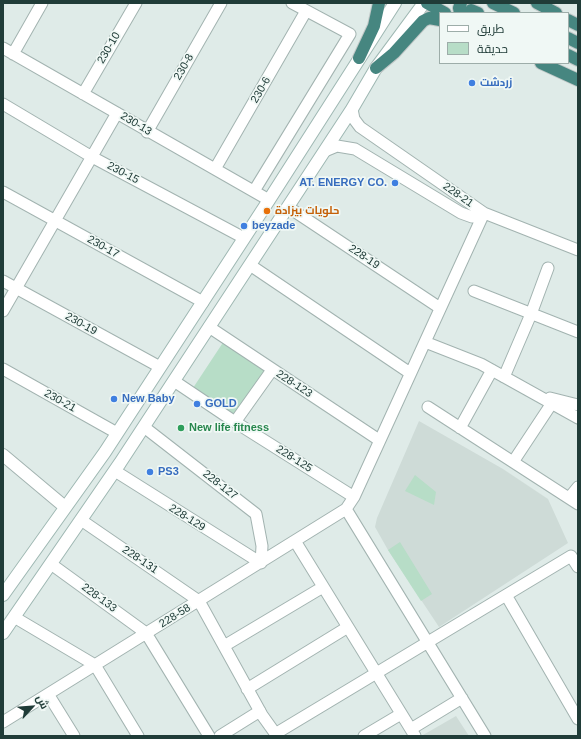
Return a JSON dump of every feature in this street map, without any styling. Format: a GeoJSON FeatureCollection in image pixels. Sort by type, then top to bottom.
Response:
{"type":"FeatureCollection","features":[{"type":"Feature","properties":{"kind":"highway"},"geometry":{"type":"LineString","coordinates":[[360,58],[374,26],[379,3]]}},
{"type":"Feature","properties":{"kind":"highway"},"geometry":{"type":"LineString","coordinates":[[427,3],[443,12]]}},
{"type":"Feature","properties":{"kind":"highway"},"geometry":{"type":"LineString","coordinates":[[493,3],[512,12]]}},
{"type":"Feature","properties":{"kind":"highway"},"geometry":{"type":"LineString","coordinates":[[539,4],[554,12]]}},
{"type":"Feature","properties":{"kind":"highway"},"geometry":{"type":"LineString","coordinates":[[376,68],[394,53],[423,21],[429,18],[439,20]]}},
{"type":"Feature","properties":{"kind":"highway"},"geometry":{"type":"LineString","coordinates":[[569,20],[578,25]]}},
{"type":"Feature","properties":{"kind":"highway"},"geometry":{"type":"LineString","coordinates":[[569,38],[578,43]]}},
{"type":"Feature","properties":{"kind":"highway"},"geometry":{"type":"LineString","coordinates":[[569,56],[578,60]]}},
{"type":"Feature","properties":{"kind":"highway"},"geometry":{"type":"LineString","coordinates":[[543,64],[578,80]]}},
{"type":"Feature","properties":{"kind":"main road"},"geometry":{"type":"LineString","coordinates":[[3,595],[117,433],[395,3]]}},
{"type":"Feature","properties":{"kind":"main road"},"geometry":{"type":"LineString","coordinates":[[3,633],[118,467],[325,151],[376,68],[424,3]]}},
{"type":"Feature","properties":{"kind":"main road"},"geometry":{"type":"LineString","coordinates":[[104,452],[118,467]]}},
{"type":"Feature","properties":{"kind":"main road"},"geometry":{"type":"LineString","coordinates":[[3,455],[65,507]]}},
{"type":"Feature","properties":{"kind":"street"},"geometry":{"type":"LineString","coordinates":[[13,54],[42,3]]}},
{"type":"Feature","properties":{"kind":"street","name":"230-10"},"geometry":{"type":"LineString","coordinates":[[83,94],[136,3]]}},
{"type":"Feature","properties":{"kind":"street","name":"230-8"},"geometry":{"type":"LineString","coordinates":[[147,132],[221,3]]}},
{"type":"Feature","properties":{"kind":"street"},"geometry":{"type":"LineString","coordinates":[[254,191],[350,34],[292,3]]}},
{"type":"Feature","properties":{"kind":"street","name":"230-6"},"geometry":{"type":"LineString","coordinates":[[215,169],[306,11]]}},
{"type":"Feature","properties":{"kind":"street","name":"230-13"},"geometry":{"type":"LineString","coordinates":[[3,48],[117,113],[147,132],[269,200]]}},
{"type":"Feature","properties":{"kind":"street","name":"230-15"},"geometry":{"type":"LineString","coordinates":[[3,104],[92,157],[244,238]]}},
{"type":"Feature","properties":{"kind":"street","name":"228-21"},"geometry":{"type":"LineString","coordinates":[[352,109],[354,119],[360,127],[484,213]]}},
{"type":"Feature","properties":{"kind":"street"},"geometry":{"type":"LineString","coordinates":[[3,311],[117,113]]}},
{"type":"Feature","properties":{"kind":"street","name":"228-21"},"geometry":{"type":"LineString","coordinates":[[325,151],[337,146],[356,149],[461,213],[472,217],[484,213]]}},
{"type":"Feature","properties":{"kind":"street","name":"230-17"},"geometry":{"type":"LineString","coordinates":[[3,192],[203,302]]}},
{"type":"Feature","properties":{"kind":"street","name":"228-19"},"geometry":{"type":"LineString","coordinates":[[288,207],[440,308]]}},
{"type":"Feature","properties":{"kind":"street"},"geometry":{"type":"LineString","coordinates":[[485,736],[346,509],[355,494],[484,213],[578,250]]}},
{"type":"Feature","properties":{"kind":"street"},"geometry":{"type":"LineString","coordinates":[[250,265],[410,373]]}},
{"type":"Feature","properties":{"kind":"street"},"geometry":{"type":"LineString","coordinates":[[504,377],[531,314],[548,268]]}},
{"type":"Feature","properties":{"kind":"street","name":"230-19"},"geometry":{"type":"LineString","coordinates":[[3,281],[160,367]]}},
{"type":"Feature","properties":{"kind":"street"},"geometry":{"type":"LineString","coordinates":[[474,291],[578,332]]}},
{"type":"Feature","properties":{"kind":"street","name":"228-123"},"geometry":{"type":"LineString","coordinates":[[209,327],[379,440]]}},
{"type":"Feature","properties":{"kind":"street"},"geometry":{"type":"LineString","coordinates":[[424,342],[481,364],[578,418]]}},
{"type":"Feature","properties":{"kind":"street","name":"230-21"},"geometry":{"type":"LineString","coordinates":[[3,369],[117,433]]}},
{"type":"Feature","properties":{"kind":"street"},"geometry":{"type":"LineString","coordinates":[[234,422],[272,370]]}},
{"type":"Feature","properties":{"kind":"street"},"geometry":{"type":"LineString","coordinates":[[460,428],[492,370]]}},
{"type":"Feature","properties":{"kind":"street","name":"228-125"},"geometry":{"type":"LineString","coordinates":[[174,381],[234,422],[355,494]]}},
{"type":"Feature","properties":{"kind":"street"},"geometry":{"type":"LineString","coordinates":[[534,394],[578,405]]}},
{"type":"Feature","properties":{"kind":"street"},"geometry":{"type":"LineString","coordinates":[[513,462],[552,403]]}},
{"type":"Feature","properties":{"kind":"street"},"geometry":{"type":"LineString","coordinates":[[428,407],[573,501],[578,487]]}},
{"type":"Feature","properties":{"kind":"street","name":"228-127"},"geometry":{"type":"LineString","coordinates":[[144,427],[256,514],[262,546],[261,563]]}},
{"type":"Feature","properties":{"kind":"street","name":"228-129"},"geometry":{"type":"LineString","coordinates":[[118,467],[261,563]]}},
{"type":"Feature","properties":{"kind":"street","name":"228-58"},"geometry":{"type":"LineString","coordinates":[[3,722],[346,509]]}},
{"type":"Feature","properties":{"kind":"street","name":"228-131"},"geometry":{"type":"LineString","coordinates":[[82,520],[199,600]]}},
{"type":"Feature","properties":{"kind":"street"},"geometry":{"type":"LineString","coordinates":[[295,541],[413,733],[462,698]]}},
{"type":"Feature","properties":{"kind":"street"},"geometry":{"type":"LineString","coordinates":[[199,600],[260,711],[276,735],[571,556],[578,567]]}},
{"type":"Feature","properties":{"kind":"street","name":"228-133"},"geometry":{"type":"LineString","coordinates":[[51,564],[146,633]]}},
{"type":"Feature","properties":{"kind":"street"},"geometry":{"type":"LineString","coordinates":[[224,646],[323,586]]}},
{"type":"Feature","properties":{"kind":"street"},"geometry":{"type":"LineString","coordinates":[[506,595],[578,719]]}},
{"type":"Feature","properties":{"kind":"street"},"geometry":{"type":"LineString","coordinates":[[14,617],[95,666],[138,736]]}},
{"type":"Feature","properties":{"kind":"street"},"geometry":{"type":"LineString","coordinates":[[247,688],[348,627]]}},
{"type":"Feature","properties":{"kind":"street"},"geometry":{"type":"LineString","coordinates":[[146,633],[209,736]]}},
{"type":"Feature","properties":{"kind":"street"},"geometry":{"type":"LineString","coordinates":[[48,694],[74,736]]}},
{"type":"Feature","properties":{"kind":"street"},"geometry":{"type":"LineString","coordinates":[[220,736],[260,711]]}},
{"type":"Feature","properties":{"kind":"street"},"geometry":{"type":"LineString","coordinates":[[364,736],[401,714]]}},
{"type":"Feature","properties":{"kind":"shaded area"},"geometry":{"type":"Polygon","coordinates":[[[419,421],[503,469],[548,499],[568,543],[439,627],[388,550],[375,527],[377,518],[419,421]]]}},
{"type":"Feature","properties":{"kind":"shaded area"},"geometry":{"type":"Polygon","coordinates":[[[456,716],[469,736],[421,736],[430,731],[456,716]]]}},
{"type":"Feature","properties":{"kind":"green space"},"geometry":{"type":"Polygon","coordinates":[[[224,341],[267,372],[234,419],[193,388],[224,341]]]}},
{"type":"Feature","properties":{"kind":"green space"},"geometry":{"type":"Polygon","coordinates":[[[415,475],[436,492],[434,505],[405,491],[415,475]]]}},
{"type":"Feature","properties":{"kind":"green space"},"geometry":{"type":"Polygon","coordinates":[[[400,542],[432,594],[421,601],[388,550],[400,542]]]}},
{"type":"Feature","properties":{"kind":"place","name":"زردشت"},"geometry":{"type":"Point","coordinates":[472,83]}},
{"type":"Feature","properties":{"kind":"place","name":"AT. ENERGY CO."},"geometry":{"type":"Point","coordinates":[395,183]}},
{"type":"Feature","properties":{"kind":"place","name":"حلويات بيزادة"},"geometry":{"type":"Point","coordinates":[267,211]}},
{"type":"Feature","properties":{"kind":"place","name":"beyzade"},"geometry":{"type":"Point","coordinates":[244,226]}},
{"type":"Feature","properties":{"kind":"place","name":"New Baby"},"geometry":{"type":"Point","coordinates":[114,399]}},
{"type":"Feature","properties":{"kind":"place","name":"GOLD"},"geometry":{"type":"Point","coordinates":[197,404]}},
{"type":"Feature","properties":{"kind":"place","name":"New life fitness"},"geometry":{"type":"Point","coordinates":[181,428]}},
{"type":"Feature","properties":{"kind":"place","name":"PS3"},"geometry":{"type":"Point","coordinates":[150,472]}}]}
